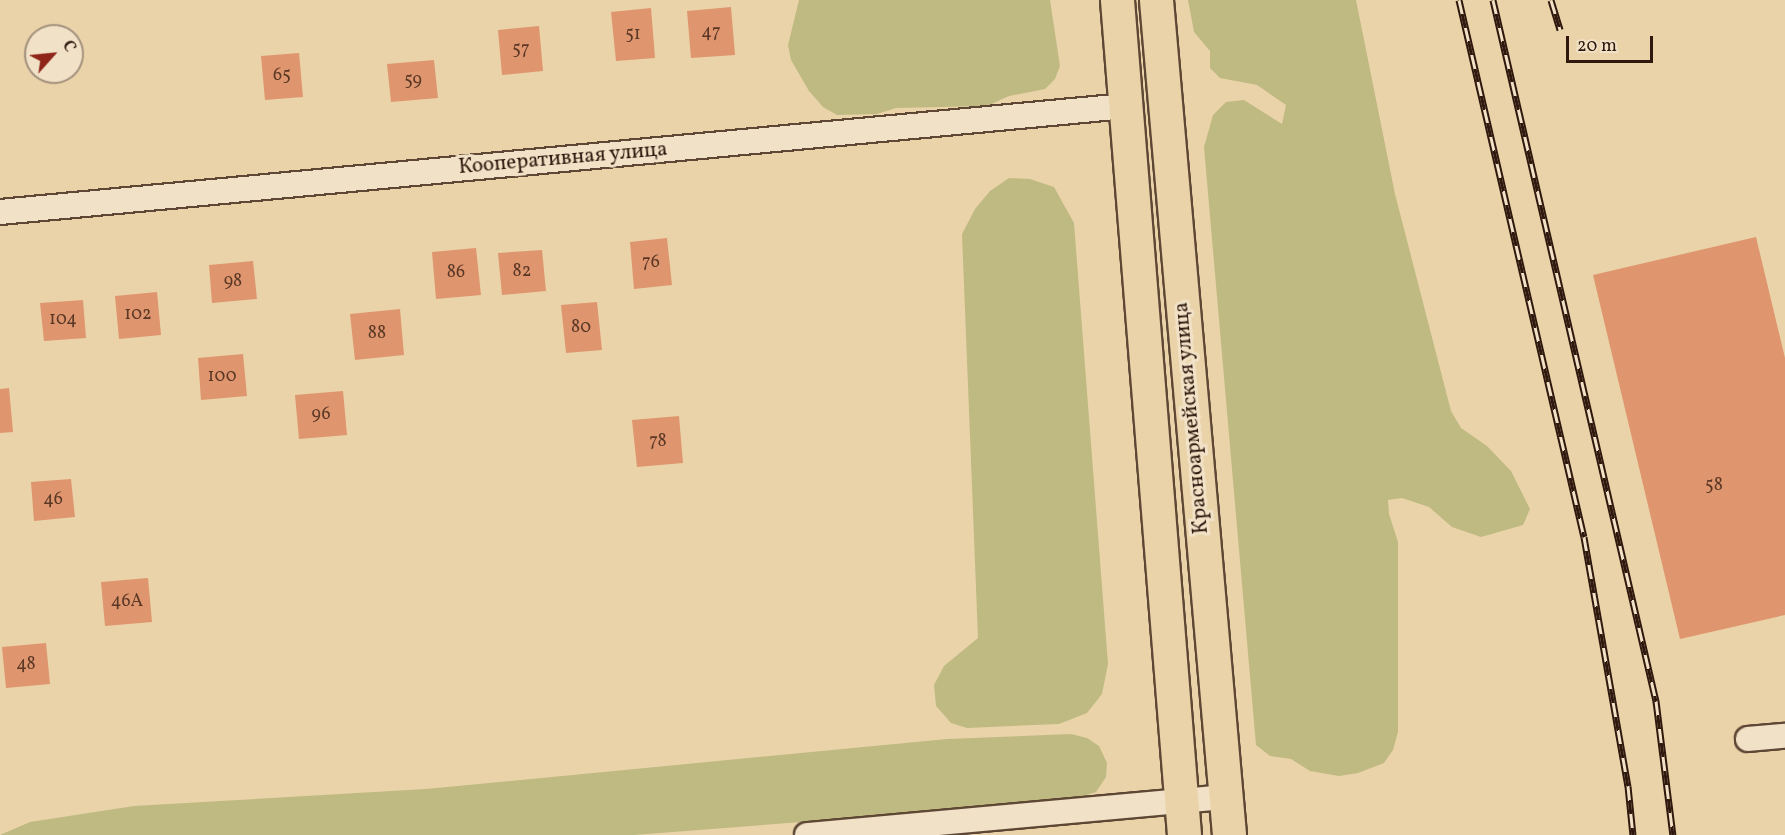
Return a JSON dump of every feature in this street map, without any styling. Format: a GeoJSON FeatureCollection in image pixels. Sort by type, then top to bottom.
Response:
{"type":"FeatureCollection","features":[{"type":"Feature","properties":{"kind":"main road","name":"Красноармейская улица"},"geometry":{"type":"LineString","coordinates":[[1117,0],[1184,835]]}},
{"type":"Feature","properties":{"kind":"main road","name":"Красноармейская улица"},"geometry":{"type":"LineString","coordinates":[[1156,0],[1229,835]]}},
{"type":"Feature","properties":{"kind":"street","name":"Кооперативная улица"},"geometry":{"type":"LineString","coordinates":[[0,212],[1125,106]]}},
{"type":"Feature","properties":{"kind":"street"},"geometry":{"type":"LineString","coordinates":[[1748,739],[1785,736]]}},
{"type":"Feature","properties":{"kind":"street"},"geometry":{"type":"LineString","coordinates":[[807,835],[1226,796]]}},
{"type":"Feature","properties":{"kind":"shaded area"},"geometry":{"type":"Polygon","coordinates":[[[799,0],[1050,0],[1060,66],[1055,79],[1045,89],[1009,96],[987,106],[896,108],[877,114],[837,115],[823,107],[809,91],[791,60],[788,45],[799,0]]]}},
{"type":"Feature","properties":{"kind":"shaded area"},"geometry":{"type":"Polygon","coordinates":[[[1188,0],[1356,0],[1395,194],[1451,411],[1461,428],[1487,446],[1511,471],[1530,509],[1523,525],[1481,537],[1452,527],[1429,507],[1402,498],[1388,500],[1389,514],[1398,542],[1398,732],[1393,750],[1384,763],[1358,773],[1339,776],[1310,771],[1291,759],[1270,756],[1256,745],[1204,147],[1213,115],[1226,102],[1244,100],[1282,124],[1286,105],[1257,85],[1220,78],[1210,68],[1210,51],[1194,32],[1188,0]]]}},
{"type":"Feature","properties":{"kind":"shaded area"},"geometry":{"type":"Polygon","coordinates":[[[1009,178],[1030,179],[1054,187],[1074,223],[1108,664],[1102,694],[1087,713],[1059,724],[967,728],[951,723],[936,706],[934,685],[944,666],[978,638],[962,234],[975,209],[990,191],[1009,178]]]}},
{"type":"Feature","properties":{"kind":"shaded area"},"geometry":{"type":"Polygon","coordinates":[[[1071,734],[1087,738],[1099,746],[1107,763],[1106,777],[1096,792],[1080,797],[957,810],[634,835],[0,835],[30,822],[134,806],[426,789],[947,739],[1071,734]]]}},
{"type":"Feature","properties":{"kind":"building"},"geometry":{"type":"Polygon","coordinates":[[[731,7],[735,55],[691,58],[687,11],[731,7]]]}},
{"type":"Feature","properties":{"kind":"building"},"geometry":{"type":"Polygon","coordinates":[[[651,8],[655,58],[616,61],[611,12],[651,8]]]}},
{"type":"Feature","properties":{"kind":"building"},"geometry":{"type":"Polygon","coordinates":[[[539,26],[543,71],[502,75],[498,30],[539,26]]]}},
{"type":"Feature","properties":{"kind":"building"},"geometry":{"type":"Polygon","coordinates":[[[299,53],[303,97],[265,100],[261,56],[299,53]]]}},
{"type":"Feature","properties":{"kind":"building"},"geometry":{"type":"Polygon","coordinates":[[[434,60],[438,98],[391,102],[387,64],[434,60]]]}},
{"type":"Feature","properties":{"kind":"building"},"geometry":{"type":"Polygon","coordinates":[[[1756,237],[1785,358],[1785,615],[1680,639],[1593,275],[1756,237]]]}},
{"type":"Feature","properties":{"kind":"building"},"geometry":{"type":"Polygon","coordinates":[[[667,238],[672,285],[634,289],[630,242],[667,238]]]}},
{"type":"Feature","properties":{"kind":"building"},"geometry":{"type":"Polygon","coordinates":[[[476,248],[481,295],[436,299],[432,252],[476,248]]]}},
{"type":"Feature","properties":{"kind":"building"},"geometry":{"type":"Polygon","coordinates":[[[542,250],[546,291],[502,295],[498,253],[542,250]]]}},
{"type":"Feature","properties":{"kind":"building"},"geometry":{"type":"Polygon","coordinates":[[[253,261],[257,299],[212,303],[209,265],[253,261]]]}},
{"type":"Feature","properties":{"kind":"building"},"geometry":{"type":"Polygon","coordinates":[[[157,292],[161,335],[119,339],[115,296],[157,292]]]}},
{"type":"Feature","properties":{"kind":"building"},"geometry":{"type":"Polygon","coordinates":[[[83,300],[86,338],[44,341],[40,303],[83,300]]]}},
{"type":"Feature","properties":{"kind":"building"},"geometry":{"type":"Polygon","coordinates":[[[597,302],[602,350],[566,353],[561,305],[597,302]]]}},
{"type":"Feature","properties":{"kind":"building"},"geometry":{"type":"Polygon","coordinates":[[[400,309],[404,355],[355,360],[350,314],[400,309]]]}},
{"type":"Feature","properties":{"kind":"building"},"geometry":{"type":"Polygon","coordinates":[[[243,354],[247,396],[201,400],[198,358],[243,354]]]}},
{"type":"Feature","properties":{"kind":"building"},"geometry":{"type":"Polygon","coordinates":[[[9,388],[13,432],[0,433],[0,389],[9,388]]]}},
{"type":"Feature","properties":{"kind":"building"},"geometry":{"type":"Polygon","coordinates":[[[343,391],[347,435],[299,439],[295,395],[343,391]]]}},
{"type":"Feature","properties":{"kind":"building"},"geometry":{"type":"Polygon","coordinates":[[[679,416],[683,463],[637,467],[632,420],[679,416]]]}},
{"type":"Feature","properties":{"kind":"building"},"geometry":{"type":"Polygon","coordinates":[[[71,479],[75,517],[34,521],[31,482],[71,479]]]}},
{"type":"Feature","properties":{"kind":"building"},"geometry":{"type":"Polygon","coordinates":[[[148,578],[152,622],[105,626],[101,582],[148,578]]]}},
{"type":"Feature","properties":{"kind":"building"},"geometry":{"type":"Polygon","coordinates":[[[46,643],[50,684],[6,688],[2,647],[46,643]]]}},
{"type":"Feature","properties":{"kind":"railway"},"geometry":{"type":"LineString","coordinates":[[1459,0],[1584,537],[1628,786],[1633,835]]}},
{"type":"Feature","properties":{"kind":"railway"},"geometry":{"type":"LineString","coordinates":[[1493,0],[1656,701],[1673,835]]}},
{"type":"Feature","properties":{"kind":"railway"},"geometry":{"type":"LineString","coordinates":[[1551,0],[1560,30]]}}]}
